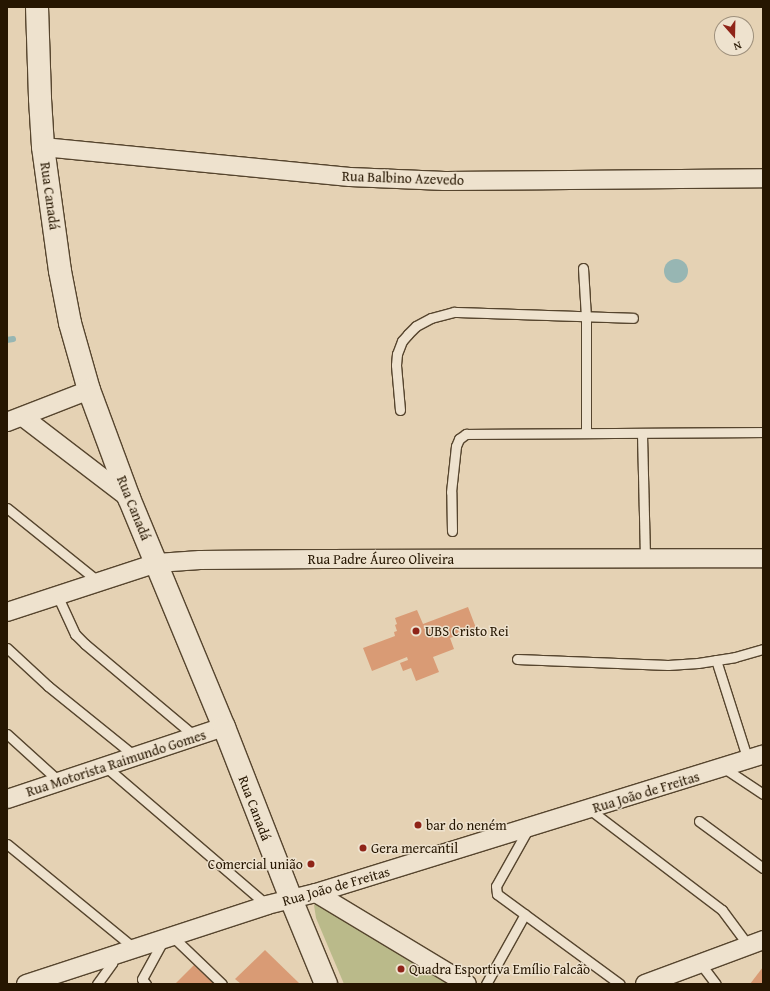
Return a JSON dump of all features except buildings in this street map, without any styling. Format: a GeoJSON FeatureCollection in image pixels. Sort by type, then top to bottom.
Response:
{"type":"FeatureCollection","features":[{"type":"Feature","properties":{"kind":"street","name":"Rua Canadá"},"geometry":{"type":"LineString","coordinates":[[37,7],[40,99],[44,147],[60,271],[70,323],[89,390],[129,498],[224,727],[290,899],[326,984]]}},
{"type":"Feature","properties":{"kind":"street","name":"Rua Balbino Azevedo"},"geometry":{"type":"LineString","coordinates":[[44,147],[350,177],[444,181],[763,178]]}},
{"type":"Feature","properties":{"kind":"street"},"geometry":{"type":"LineString","coordinates":[[15,420],[89,390]]}},
{"type":"Feature","properties":{"kind":"street"},"geometry":{"type":"LineString","coordinates":[[15,420],[129,498]]}},
{"type":"Feature","properties":{"kind":"street","name":"Rua Padre Áureo Oliveira"},"geometry":{"type":"LineString","coordinates":[[7,612],[58,597],[157,563],[200,560],[763,558]]}},
{"type":"Feature","properties":{"kind":"street","name":"Rua Motorista Raimundo Gomes"},"geometry":{"type":"LineString","coordinates":[[7,799],[224,727]]}},
{"type":"Feature","properties":{"kind":"street","name":"Rua João de Freitas"},"geometry":{"type":"LineString","coordinates":[[26,984],[267,905],[316,893],[755,758]]}},
{"type":"Feature","properties":{"kind":"street"},"geometry":{"type":"LineString","coordinates":[[316,893],[467,984]]}},
{"type":"Feature","properties":{"kind":"street"},"geometry":{"type":"LineString","coordinates":[[645,984],[756,943]]}},
{"type":"Feature","properties":{"kind":"lane"},"geometry":{"type":"LineString","coordinates":[[583,268],[586,317],[586,432]]}},
{"type":"Feature","properties":{"kind":"lane"},"geometry":{"type":"LineString","coordinates":[[400,410],[396,365],[397,354],[402,341],[408,334],[416,326],[431,318],[454,312],[634,318]]}},
{"type":"Feature","properties":{"kind":"lane"},"geometry":{"type":"LineString","coordinates":[[452,531],[452,476],[456,446],[463,435],[471,433],[586,432],[642,434],[763,432]]}},
{"type":"Feature","properties":{"kind":"lane"},"geometry":{"type":"LineString","coordinates":[[642,434],[645,559]]}},
{"type":"Feature","properties":{"kind":"lane"},"geometry":{"type":"LineString","coordinates":[[7,508],[99,582]]}},
{"type":"Feature","properties":{"kind":"lane"},"geometry":{"type":"LineString","coordinates":[[58,597],[75,634],[196,737]]}},
{"type":"Feature","properties":{"kind":"lane"},"geometry":{"type":"LineString","coordinates":[[7,648],[48,686],[136,757]]}},
{"type":"Feature","properties":{"kind":"lane"},"geometry":{"type":"LineString","coordinates":[[517,659],[668,665],[735,657],[763,649]]}},
{"type":"Feature","properties":{"kind":"lane"},"geometry":{"type":"LineString","coordinates":[[716,660],[755,758]]}},
{"type":"Feature","properties":{"kind":"lane"},"geometry":{"type":"LineString","coordinates":[[7,734],[60,782]]}},
{"type":"Feature","properties":{"kind":"lane"},"geometry":{"type":"LineString","coordinates":[[106,767],[267,905]]}},
{"type":"Feature","properties":{"kind":"lane"},"geometry":{"type":"LineString","coordinates":[[724,768],[763,794]]}},
{"type":"Feature","properties":{"kind":"lane"},"geometry":{"type":"LineString","coordinates":[[590,809],[722,910],[756,943]]}},
{"type":"Feature","properties":{"kind":"lane"},"geometry":{"type":"LineString","coordinates":[[699,821],[763,868]]}},
{"type":"Feature","properties":{"kind":"lane"},"geometry":{"type":"LineString","coordinates":[[529,828],[496,886],[497,894],[620,984]]}},
{"type":"Feature","properties":{"kind":"lane"},"geometry":{"type":"LineString","coordinates":[[7,844],[134,948]]}},
{"type":"Feature","properties":{"kind":"lane"},"geometry":{"type":"LineString","coordinates":[[486,984],[525,914]]}},
{"type":"Feature","properties":{"kind":"lane"},"geometry":{"type":"LineString","coordinates":[[146,984],[142,979],[168,937],[222,984]]}},
{"type":"Feature","properties":{"kind":"lane"},"geometry":{"type":"LineString","coordinates":[[97,984],[112,963],[114,955]]}},
{"type":"Feature","properties":{"kind":"lane"},"geometry":{"type":"LineString","coordinates":[[700,963],[716,984]]}},
{"type":"Feature","properties":{"kind":"green space"},"geometry":{"type":"Polygon","coordinates":[[[321,901],[455,984],[344,984],[316,918],[314,905],[321,901]]]}},
{"type":"Feature","properties":{"kind":"water"},"geometry":{"type":"Polygon","coordinates":[[[676,259],[684,263],[688,271],[684,279],[676,283],[668,279],[664,271],[668,263],[676,259]]]}},
{"type":"Feature","properties":{"kind":"waterway"},"geometry":{"type":"LineString","coordinates":[[7,340],[13,339]]}},
{"type":"Feature","properties":{"kind":"place","name":"UBS Cristo Rei"},"geometry":{"type":"Point","coordinates":[416,631]}},
{"type":"Feature","properties":{"kind":"place","name":"bar do neném"},"geometry":{"type":"Point","coordinates":[418,825]}},
{"type":"Feature","properties":{"kind":"place","name":"Gera mercantil"},"geometry":{"type":"Point","coordinates":[363,848]}},
{"type":"Feature","properties":{"kind":"place","name":"Comercial união"},"geometry":{"type":"Point","coordinates":[311,864]}},
{"type":"Feature","properties":{"kind":"place","name":"Quadra Esportiva Emílio Falcão"},"geometry":{"type":"Point","coordinates":[401,969]}}]}
